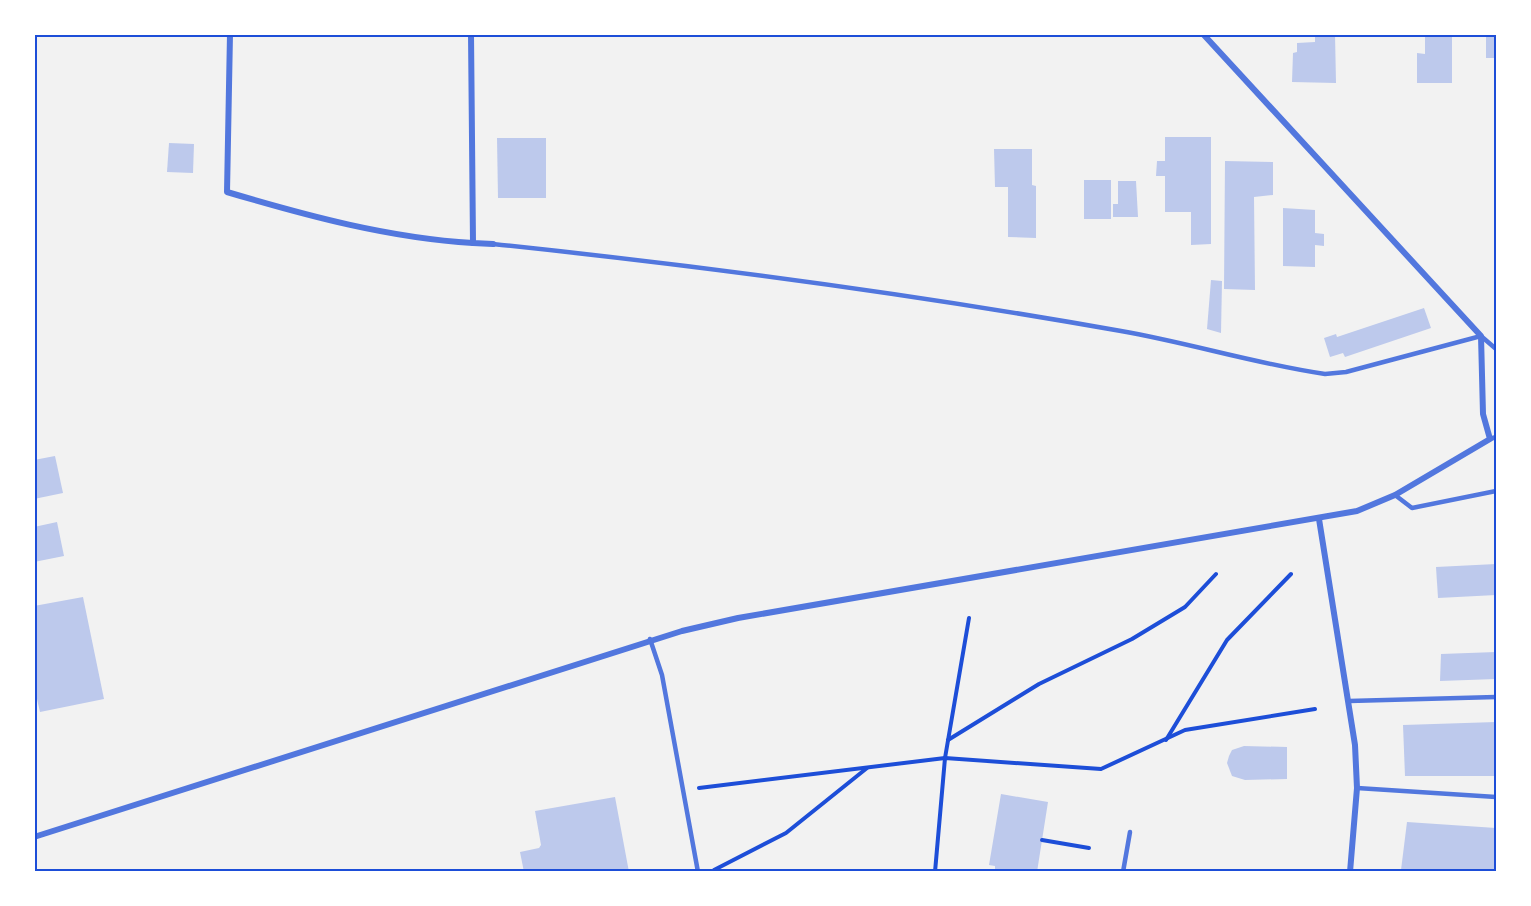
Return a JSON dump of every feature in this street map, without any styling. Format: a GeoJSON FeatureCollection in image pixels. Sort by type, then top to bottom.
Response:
{"type":"FeatureCollection","features":[{"type":"Feature","properties":{"kind":"street"},"geometry":{"type":"LineString","coordinates":[[230,34],[227,192],[293,212],[385,234],[493,244]]}},
{"type":"Feature","properties":{"kind":"street"},"geometry":{"type":"LineString","coordinates":[[471,34],[473,243]]}},
{"type":"Feature","properties":{"kind":"street"},"geometry":{"type":"LineString","coordinates":[[34,837],[650,639],[738,618],[1357,511],[1395,495],[1493,438],[1483,414],[1481,336],[1203,34]]}},
{"type":"Feature","properties":{"kind":"street"},"geometry":{"type":"LineString","coordinates":[[1319,519],[1349,701],[1357,788],[1350,872]]}},
{"type":"Feature","properties":{"kind":"lane"},"geometry":{"type":"LineString","coordinates":[[493,244],[669,262],[1021,315],[1123,331],[1325,374],[1346,372],[1481,336],[1497,349]]}},
{"type":"Feature","properties":{"kind":"lane"},"geometry":{"type":"LineString","coordinates":[[1395,495],[1412,508],[1497,491]]}},
{"type":"Feature","properties":{"kind":"lane"},"geometry":{"type":"LineString","coordinates":[[650,639],[662,675],[698,872]]}},
{"type":"Feature","properties":{"kind":"lane"},"geometry":{"type":"LineString","coordinates":[[1349,701],[1497,697]]}},
{"type":"Feature","properties":{"kind":"lane"},"geometry":{"type":"LineString","coordinates":[[1357,788],[1497,797]]}},
{"type":"Feature","properties":{"kind":"lane"},"geometry":{"type":"LineString","coordinates":[[1123,872],[1130,832]]}},
{"type":"Feature","properties":{"kind":"path"},"geometry":{"type":"LineString","coordinates":[[948,740],[1039,684],[1132,639],[1185,607],[1216,574]]}},
{"type":"Feature","properties":{"kind":"path"},"geometry":{"type":"LineString","coordinates":[[1166,741],[1227,640],[1290,574]]}},
{"type":"Feature","properties":{"kind":"path"},"geometry":{"type":"LineString","coordinates":[[935,872],[945,759],[969,618]]}},
{"type":"Feature","properties":{"kind":"path"},"geometry":{"type":"LineString","coordinates":[[683,790],[945,759],[1101,770],[1185,730],[1315,709]]}},
{"type":"Feature","properties":{"kind":"path"},"geometry":{"type":"LineString","coordinates":[[712,872],[786,834],[868,768]]}},
{"type":"Feature","properties":{"kind":"path"},"geometry":{"type":"LineString","coordinates":[[1042,840],[1089,848]]}},
{"type":"Feature","properties":{"kind":"building"},"geometry":{"type":"Polygon","coordinates":[[[1315,34],[1335,34],[1336,83],[1292,82],[1293,53],[1297,52],[1297,43],[1315,42],[1315,34]]]}},
{"type":"Feature","properties":{"kind":"building"},"geometry":{"type":"Polygon","coordinates":[[[1425,34],[1452,34],[1452,83],[1417,83],[1417,53],[1425,54],[1425,34]]]}},
{"type":"Feature","properties":{"kind":"building"},"geometry":{"type":"Polygon","coordinates":[[[1486,34],[1496,34],[1496,58],[1486,58],[1486,34]]]}},
{"type":"Feature","properties":{"kind":"building"},"geometry":{"type":"Polygon","coordinates":[[[1165,137],[1211,137],[1211,244],[1191,245],[1191,212],[1165,212],[1165,176],[1156,176],[1157,161],[1165,161],[1165,137]]]}},
{"type":"Feature","properties":{"kind":"building"},"geometry":{"type":"Polygon","coordinates":[[[497,138],[546,138],[546,198],[498,198],[497,138]]]}},
{"type":"Feature","properties":{"kind":"building"},"geometry":{"type":"Polygon","coordinates":[[[169,143],[194,144],[193,173],[167,172],[169,143]]]}},
{"type":"Feature","properties":{"kind":"building"},"geometry":{"type":"Polygon","coordinates":[[[994,149],[1032,149],[1032,185],[1036,186],[1036,238],[1008,237],[1008,187],[995,187],[994,149]]]}},
{"type":"Feature","properties":{"kind":"building"},"geometry":{"type":"Polygon","coordinates":[[[1225,161],[1273,162],[1273,195],[1254,197],[1255,290],[1224,289],[1225,161]]]}},
{"type":"Feature","properties":{"kind":"building"},"geometry":{"type":"Polygon","coordinates":[[[1084,180],[1111,180],[1111,219],[1084,219],[1084,180]]]}},
{"type":"Feature","properties":{"kind":"building"},"geometry":{"type":"Polygon","coordinates":[[[1118,181],[1136,181],[1138,217],[1113,217],[1113,204],[1118,204],[1118,181]]]}},
{"type":"Feature","properties":{"kind":"building"},"geometry":{"type":"Polygon","coordinates":[[[1283,208],[1315,210],[1315,233],[1324,234],[1324,246],[1315,245],[1315,267],[1283,266],[1283,208]]]}},
{"type":"Feature","properties":{"kind":"building"},"geometry":{"type":"Polygon","coordinates":[[[1211,280],[1222,281],[1221,333],[1207,329],[1211,280]]]}},
{"type":"Feature","properties":{"kind":"building"},"geometry":{"type":"Polygon","coordinates":[[[1424,308],[1431,328],[1345,357],[1343,353],[1330,357],[1324,338],[1336,334],[1337,337],[1424,308]]]}},
{"type":"Feature","properties":{"kind":"building"},"geometry":{"type":"Polygon","coordinates":[[[55,456],[63,493],[34,499],[34,460],[55,456]]]}},
{"type":"Feature","properties":{"kind":"building"},"geometry":{"type":"Polygon","coordinates":[[[57,522],[64,556],[34,562],[34,527],[57,522]]]}},
{"type":"Feature","properties":{"kind":"building"},"geometry":{"type":"Polygon","coordinates":[[[1496,564],[1496,595],[1438,598],[1436,567],[1496,564]]]}},
{"type":"Feature","properties":{"kind":"building"},"geometry":{"type":"Polygon","coordinates":[[[83,597],[104,699],[40,712],[34,686],[34,606],[83,597]]]}},
{"type":"Feature","properties":{"kind":"building"},"geometry":{"type":"Polygon","coordinates":[[[1496,652],[1496,679],[1440,681],[1441,654],[1496,652]]]}},
{"type":"Feature","properties":{"kind":"building"},"geometry":{"type":"Polygon","coordinates":[[[1496,722],[1496,776],[1405,776],[1403,725],[1496,722]]]}},
{"type":"Feature","properties":{"kind":"building"},"geometry":{"type":"Polygon","coordinates":[[[1244,746],[1287,747],[1287,779],[1245,780],[1232,776],[1227,763],[1229,756],[1232,750],[1244,746]]]}},
{"type":"Feature","properties":{"kind":"building"},"geometry":{"type":"Polygon","coordinates":[[[1001,794],[1048,802],[1037,872],[995,872],[995,866],[989,865],[1001,794]]]}},
{"type":"Feature","properties":{"kind":"building"},"geometry":{"type":"Polygon","coordinates":[[[615,797],[629,872],[524,872],[520,852],[539,848],[541,845],[535,811],[615,797]]]}},
{"type":"Feature","properties":{"kind":"building"},"geometry":{"type":"Polygon","coordinates":[[[1407,822],[1496,828],[1496,872],[1401,870],[1407,822]]]}}]}
